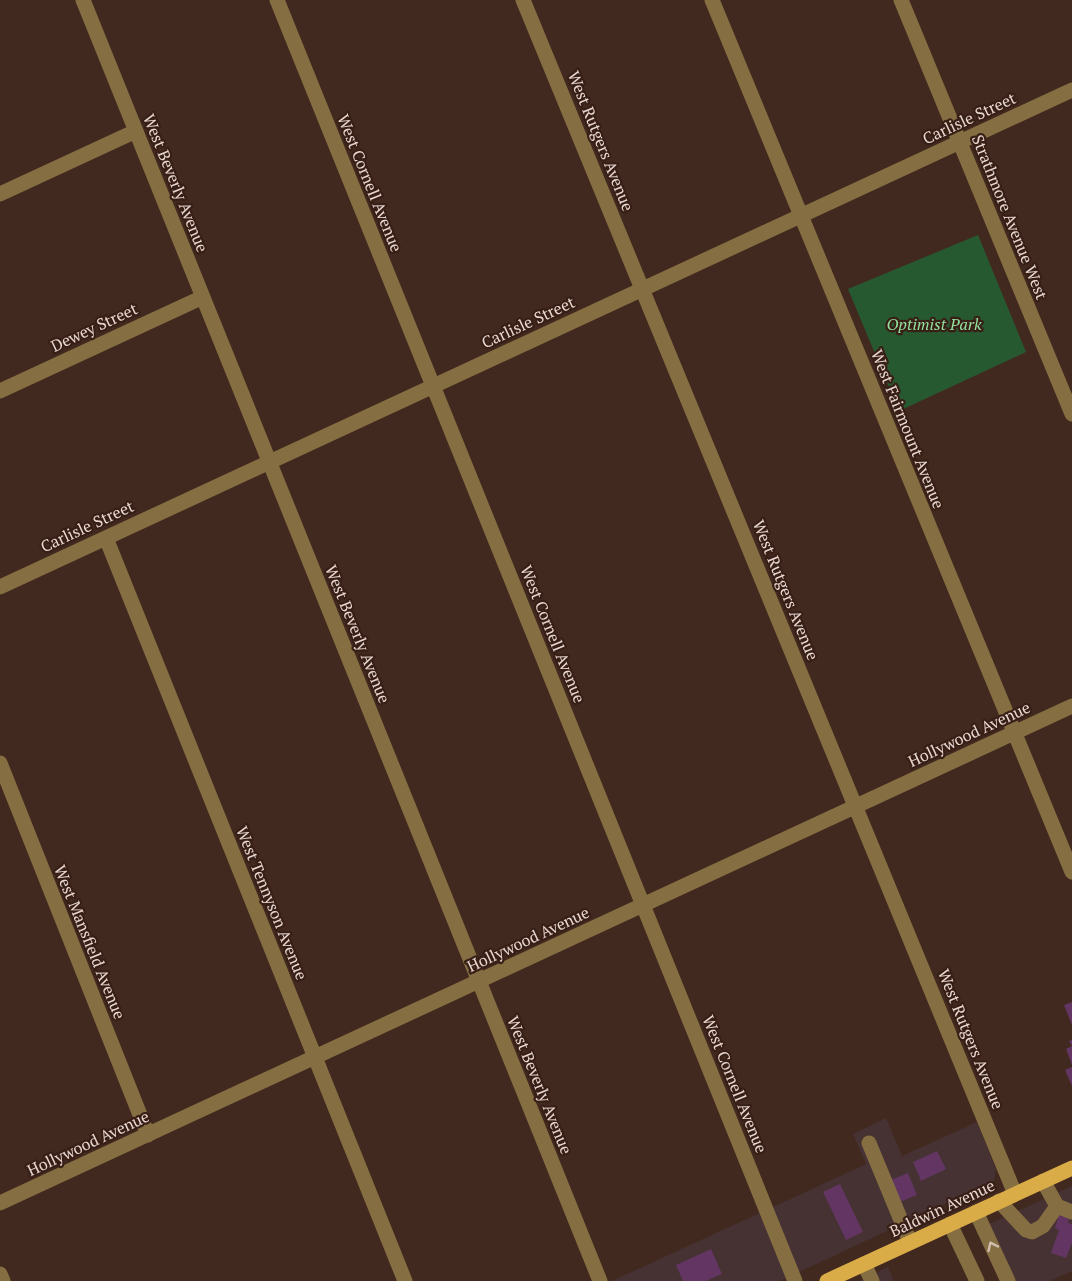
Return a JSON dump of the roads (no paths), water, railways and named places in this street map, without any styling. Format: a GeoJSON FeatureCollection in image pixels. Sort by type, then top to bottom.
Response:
{"type":"FeatureCollection","features":[{"type":"Feature","properties":{"kind":"main road","name":"Baldwin Avenue"},"geometry":{"type":"LineString","coordinates":[[827,1281],[1072,1168]]}},
{"type":"Feature","properties":{"kind":"street","name":"West Beverly Avenue"},"geometry":{"type":"LineString","coordinates":[[83,0],[600,1281]]}},
{"type":"Feature","properties":{"kind":"street","name":"West Cornell Avenue"},"geometry":{"type":"LineString","coordinates":[[277,0],[795,1281]]}},
{"type":"Feature","properties":{"kind":"street","name":"West Rutgers Avenue"},"geometry":{"type":"LineString","coordinates":[[523,0],[1016,1194]]}},
{"type":"Feature","properties":{"kind":"street","name":"West Fairmount Avenue"},"geometry":{"type":"LineString","coordinates":[[712,0],[1072,872]]}},
{"type":"Feature","properties":{"kind":"street","name":"Strathmore Avenue West"},"geometry":{"type":"LineString","coordinates":[[901,0],[1072,414]]}},
{"type":"Feature","properties":{"kind":"street","name":"Carlisle Street"},"geometry":{"type":"LineString","coordinates":[[0,587],[1072,90]]}},
{"type":"Feature","properties":{"kind":"street"},"geometry":{"type":"LineString","coordinates":[[0,194],[136,131]]}},
{"type":"Feature","properties":{"kind":"street","name":"Dewey Street"},"geometry":{"type":"LineString","coordinates":[[0,391],[203,297]]}},
{"type":"Feature","properties":{"kind":"street","name":"West Tennyson Avenue"},"geometry":{"type":"LineString","coordinates":[[106,538],[405,1281]]}},
{"type":"Feature","properties":{"kind":"street","name":"Hollywood Avenue"},"geometry":{"type":"LineString","coordinates":[[0,1203],[1072,706]]}},
{"type":"Feature","properties":{"kind":"street","name":"West Mansfield Avenue"},"geometry":{"type":"LineString","coordinates":[[0,763],[148,1135]]}},
{"type":"Feature","properties":{"kind":"street"},"geometry":{"type":"LineString","coordinates":[[869,1143],[910,1242]]}},
{"type":"Feature","properties":{"kind":"street"},"geometry":{"type":"LineString","coordinates":[[999,1201],[1026,1230],[1032,1232],[1065,1209],[1043,1181]]}},
{"type":"Feature","properties":{"kind":"street"},"geometry":{"type":"LineString","coordinates":[[976,1212],[1008,1281]]}},
{"type":"Feature","properties":{"kind":"street"},"geometry":{"type":"LineString","coordinates":[[950,1224],[977,1281]]}},
{"type":"Feature","properties":{"kind":"street"},"geometry":{"type":"LineString","coordinates":[[864,1264],[872,1281]]}},
{"type":"Feature","properties":{"kind":"street"},"geometry":{"type":"LineString","coordinates":[[0,1274],[3,1281]]}},
{"type":"Feature","properties":{"kind":"park label","name":"Optimist Park"},"geometry":{"type":"Point","coordinates":[934,324]}}]}
